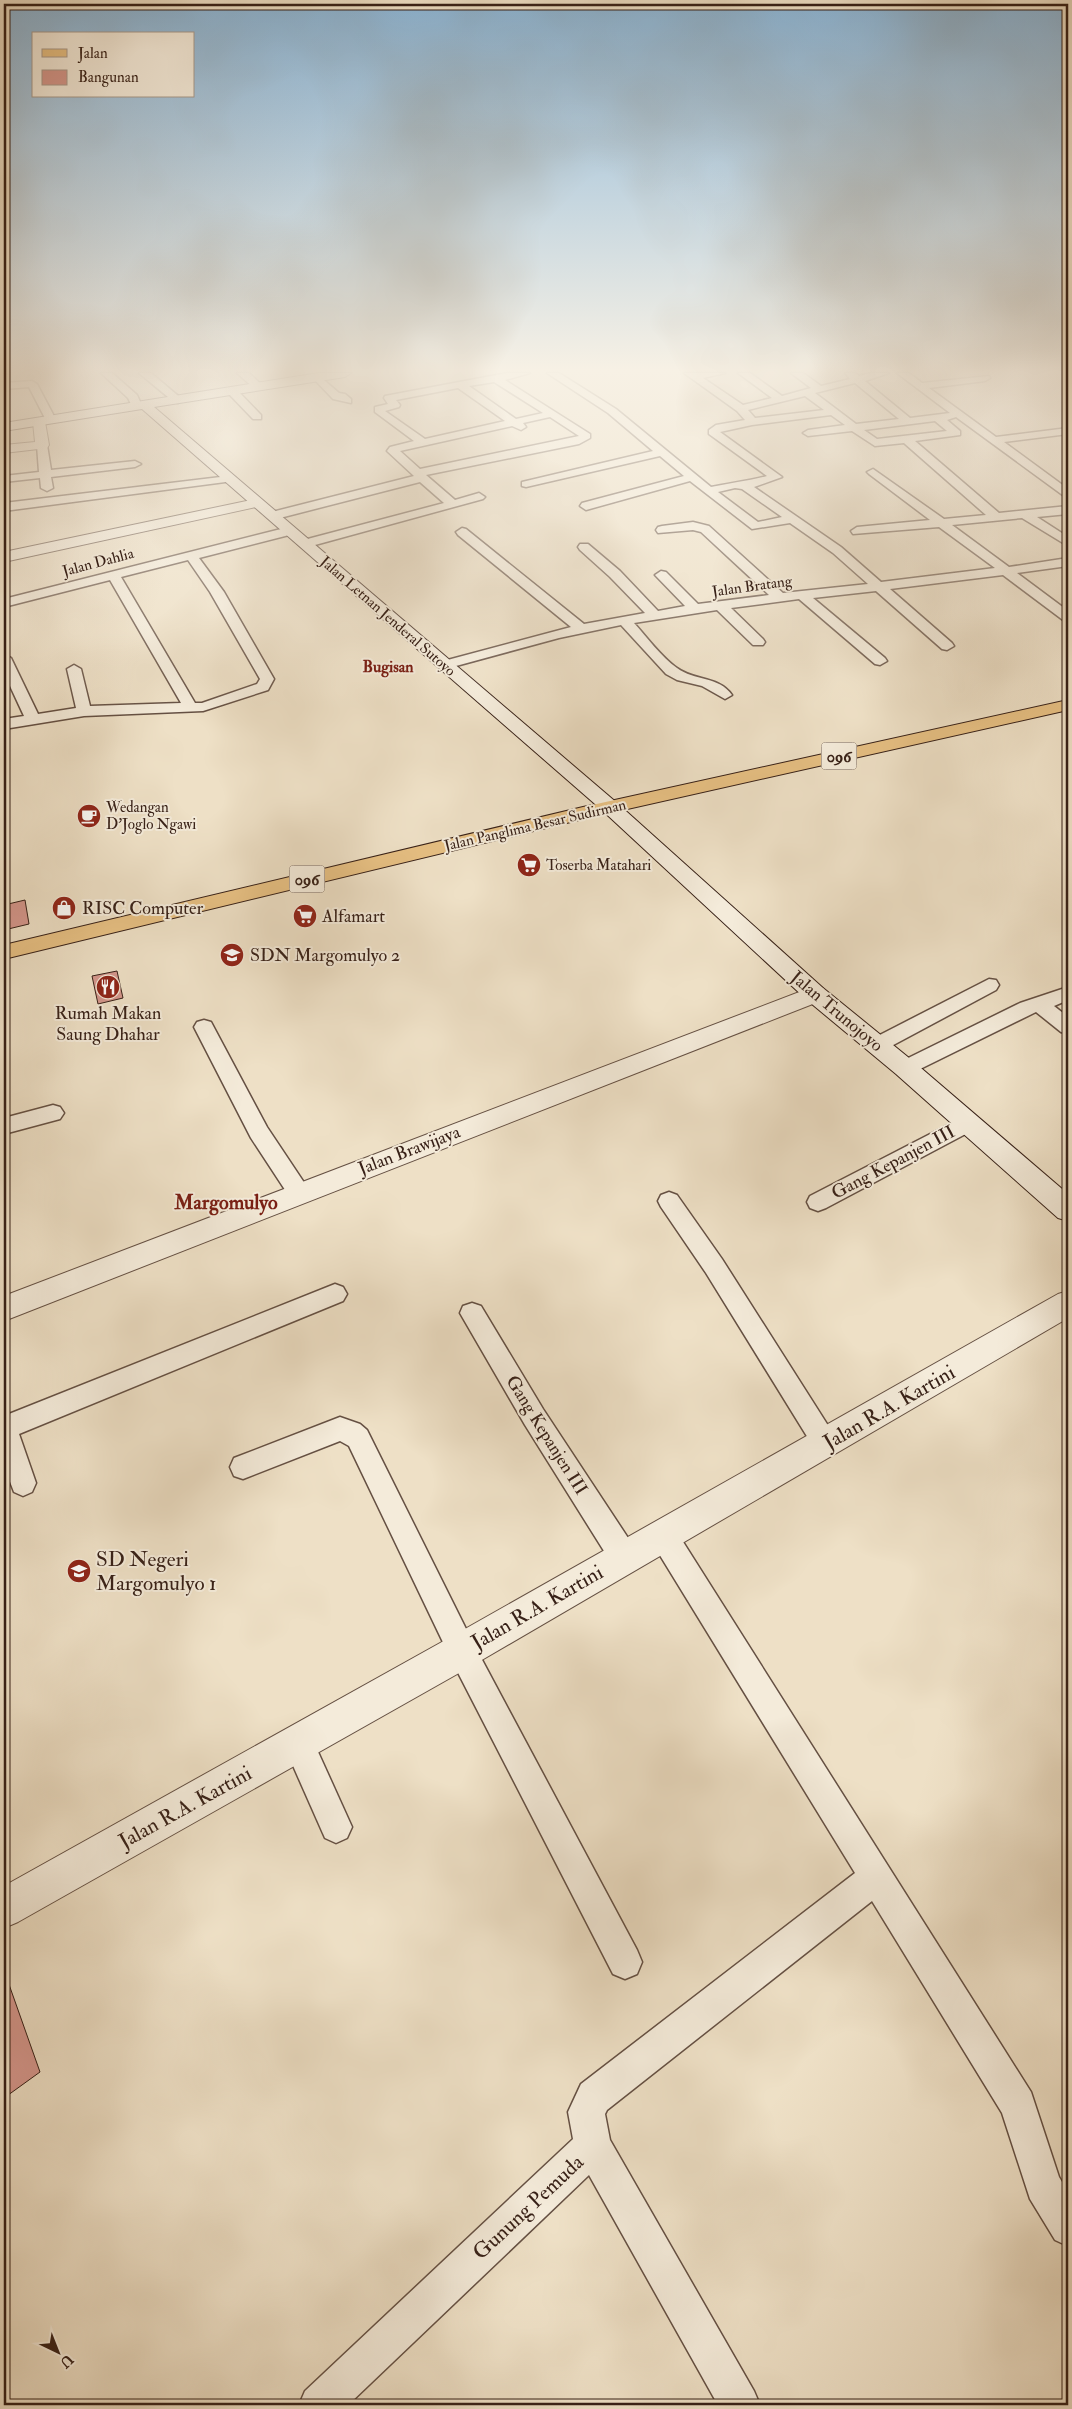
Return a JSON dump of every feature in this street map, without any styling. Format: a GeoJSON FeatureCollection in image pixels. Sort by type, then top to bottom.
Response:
{"type":"FeatureCollection","features":[{"type":"Feature","properties":{"kind":"main road","name":"Jalan Letnan Jenderal Sutoyo"},"geometry":{"type":"LineString","coordinates":[[236,485],[610,807]]}},
{"type":"Feature","properties":{"kind":"main road"},"geometry":{"type":"LineString","coordinates":[[4,557],[256,503]]}},
{"type":"Feature","properties":{"kind":"main road","name":"Jalan Panglima Besar Sudirman"},"geometry":{"type":"LineString","coordinates":[[4,952],[720,782],[855,760],[945,725],[994,721],[1068,705]]}},
{"type":"Feature","properties":{"kind":"main road","name":"Jalan Trunojoyo"},"geometry":{"type":"LineString","coordinates":[[610,807],[815,994],[905,1068],[1068,1210]]}},
{"type":"Feature","properties":{"kind":"main road","name":"Jalan Brawijaya"},"geometry":{"type":"LineString","coordinates":[[4,1309],[299,1192],[815,994]]}},
{"type":"Feature","properties":{"kind":"main road","name":"Jalan R.A. Kartini"},"geometry":{"type":"LineString","coordinates":[[4,1908],[462,1652],[624,1556],[826,1443],[1068,1302]]}},
{"type":"Feature","properties":{"kind":"street"},"geometry":{"type":"LineString","coordinates":[[46,485],[48,502]]}},
{"type":"Feature","properties":{"kind":"street"},"geometry":{"type":"LineString","coordinates":[[4,507],[178,485]]}},
{"type":"Feature","properties":{"kind":"street"},"geometry":{"type":"LineString","coordinates":[[272,516],[382,485]]}},
{"type":"Feature","properties":{"kind":"street"},"geometry":{"type":"LineString","coordinates":[[431,485],[451,503]]}},
{"type":"Feature","properties":{"kind":"street"},"geometry":{"type":"LineString","coordinates":[[586,506],[662,485]]}},
{"type":"Feature","properties":{"kind":"street"},"geometry":{"type":"LineString","coordinates":[[703,485],[756,526],[792,519]]}},
{"type":"Feature","properties":{"kind":"street"},"geometry":{"type":"LineString","coordinates":[[891,485],[1068,618]]}},
{"type":"Feature","properties":{"kind":"street"},"geometry":{"type":"LineString","coordinates":[[960,485],[995,516]]}},
{"type":"Feature","properties":{"kind":"street"},"geometry":{"type":"LineString","coordinates":[[1057,485],[1068,494]]}},
{"type":"Feature","properties":{"kind":"street"},"geometry":{"type":"LineString","coordinates":[[709,491],[745,486],[836,550],[947,646]]}},
{"type":"Feature","properties":{"kind":"street"},"geometry":{"type":"LineString","coordinates":[[304,544],[479,496]]}},
{"type":"Feature","properties":{"kind":"street"},"geometry":{"type":"LineString","coordinates":[[858,531],[1068,510]]}},
{"type":"Feature","properties":{"kind":"street"},"geometry":{"type":"LineString","coordinates":[[1024,514],[1068,542]]}},
{"type":"Feature","properties":{"kind":"street"},"geometry":{"type":"LineString","coordinates":[[662,530],[693,526],[705,529],[780,598]]}},
{"type":"Feature","properties":{"kind":"street","name":"Jalan Dahlia"},"geometry":{"type":"LineString","coordinates":[[4,603],[289,531]]}},
{"type":"Feature","properties":{"kind":"street"},"geometry":{"type":"LineString","coordinates":[[462,532],[582,629]]}},
{"type":"Feature","properties":{"kind":"street"},"geometry":{"type":"LineString","coordinates":[[584,547],[615,574],[655,615]]}},
{"type":"Feature","properties":{"kind":"street"},"geometry":{"type":"LineString","coordinates":[[4,724],[84,711],[190,708],[216,704],[262,687],[267,680],[217,592],[191,555]]}},
{"type":"Feature","properties":{"kind":"street","name":"Jalan Bratang"},"geometry":{"type":"LineString","coordinates":[[445,665],[536,639],[624,620],[802,595],[1007,572],[1068,562]]}},
{"type":"Feature","properties":{"kind":"street"},"geometry":{"type":"LineString","coordinates":[[113,575],[190,708]]}},
{"type":"Feature","properties":{"kind":"street"},"geometry":{"type":"LineString","coordinates":[[662,575],[696,610]]}},
{"type":"Feature","properties":{"kind":"street"},"geometry":{"type":"LineString","coordinates":[[802,595],[880,661]]}},
{"type":"Feature","properties":{"kind":"street"},"geometry":{"type":"LineString","coordinates":[[722,607],[758,642]]}},
{"type":"Feature","properties":{"kind":"street"},"geometry":{"type":"LineString","coordinates":[[624,620],[671,671],[682,677],[707,683],[725,695]]}},
{"type":"Feature","properties":{"kind":"street"},"geometry":{"type":"LineString","coordinates":[[4,658],[33,719]]}},
{"type":"Feature","properties":{"kind":"street"},"geometry":{"type":"LineString","coordinates":[[74,669],[84,711]]}},
{"type":"Feature","properties":{"kind":"street"},"geometry":{"type":"LineString","coordinates":[[878,1045],[989,985]]}},
{"type":"Feature","properties":{"kind":"street"},"geometry":{"type":"LineString","coordinates":[[905,1068],[1027,1008],[1068,993]]}},
{"type":"Feature","properties":{"kind":"street"},"geometry":{"type":"LineString","coordinates":[[1039,1004],[1068,1027]]}},
{"type":"Feature","properties":{"kind":"street"},"geometry":{"type":"LineString","coordinates":[[204,1027],[259,1132],[299,1192]]}},
{"type":"Feature","properties":{"kind":"street"},"geometry":{"type":"LineString","coordinates":[[4,1126],[53,1113]]}},
{"type":"Feature","properties":{"kind":"street","name":"Gang Kepanjen III"},"geometry":{"type":"LineString","coordinates":[[818,1202],[967,1122]]}},
{"type":"Feature","properties":{"kind":"street"},"geometry":{"type":"LineString","coordinates":[[669,1201],[714,1266],[826,1443]]}},
{"type":"Feature","properties":{"kind":"street"},"geometry":{"type":"LineString","coordinates":[[22,1483],[4,1428],[336,1294]]}},
{"type":"Feature","properties":{"kind":"street","name":"Gang Kepanjen III"},"geometry":{"type":"LineString","coordinates":[[472,1313],[534,1417],[624,1556]]}},
{"type":"Feature","properties":{"kind":"street"},"geometry":{"type":"LineString","coordinates":[[243,1467],[340,1430],[351,1432],[358,1438],[462,1652],[624,1962]]}},
{"type":"Feature","properties":{"kind":"street"},"geometry":{"type":"LineString","coordinates":[[663,1535],[1018,2105],[1043,2186],[1068,2227]]}},
{"type":"Feature","properties":{"kind":"street"},"geometry":{"type":"LineString","coordinates":[[298,1743],[336,1826]]}},
{"type":"Feature","properties":{"kind":"street","name":"Gunung Pemuda"},"geometry":{"type":"LineString","coordinates":[[319,2405],[593,2146],[586,2112],[594,2097],[875,1878]]}},
{"type":"Feature","properties":{"kind":"street"},"geometry":{"type":"LineString","coordinates":[[593,2146],[740,2405]]}},
{"type":"Feature","properties":{"kind":"building"},"geometry":{"type":"Polygon","coordinates":[[[25,900],[29,924],[4,930],[4,905],[25,900]]]}},
{"type":"Feature","properties":{"kind":"building","name":"Rumah Makan Saung Dhahar"},"geometry":{"type":"Polygon","coordinates":[[[117,971],[123,998],[98,1004],[92,976],[117,971]]]}},
{"type":"Feature","properties":{"kind":"building"},"geometry":{"type":"Polygon","coordinates":[[[6,1976],[40,2072],[4,2098],[4,1977],[6,1976]]]}},
{"type":"Feature","properties":{"kind":"place","name":"Wedangan D'Joglo Ngawi"},"geometry":{"type":"Point","coordinates":[89,816]}},
{"type":"Feature","properties":{"kind":"place","name":"Toserba Matahari"},"geometry":{"type":"Point","coordinates":[529,865]}},
{"type":"Feature","properties":{"kind":"place","name":"RISC Computer"},"geometry":{"type":"Point","coordinates":[64,908]}},
{"type":"Feature","properties":{"kind":"place","name":"Alfamart"},"geometry":{"type":"Point","coordinates":[305,916]}},
{"type":"Feature","properties":{"kind":"place","name":"SDN Margomulyo 2"},"geometry":{"type":"Point","coordinates":[232,955]}},
{"type":"Feature","properties":{"kind":"place","name":"Rumah Makan Saung Dhahar"},"geometry":{"type":"Point","coordinates":[108,987]}},
{"type":"Feature","properties":{"kind":"place","name":"SD Negeri Margomulyo 1"},"geometry":{"type":"Point","coordinates":[79,1571]}},
{"type":"Feature","properties":{"kind":"district","name":"Bugisan"},"geometry":{"type":"Point","coordinates":[388,666]}},
{"type":"Feature","properties":{"kind":"district","name":"Margomulyo"},"geometry":{"type":"Point","coordinates":[226,1202]}}]}
